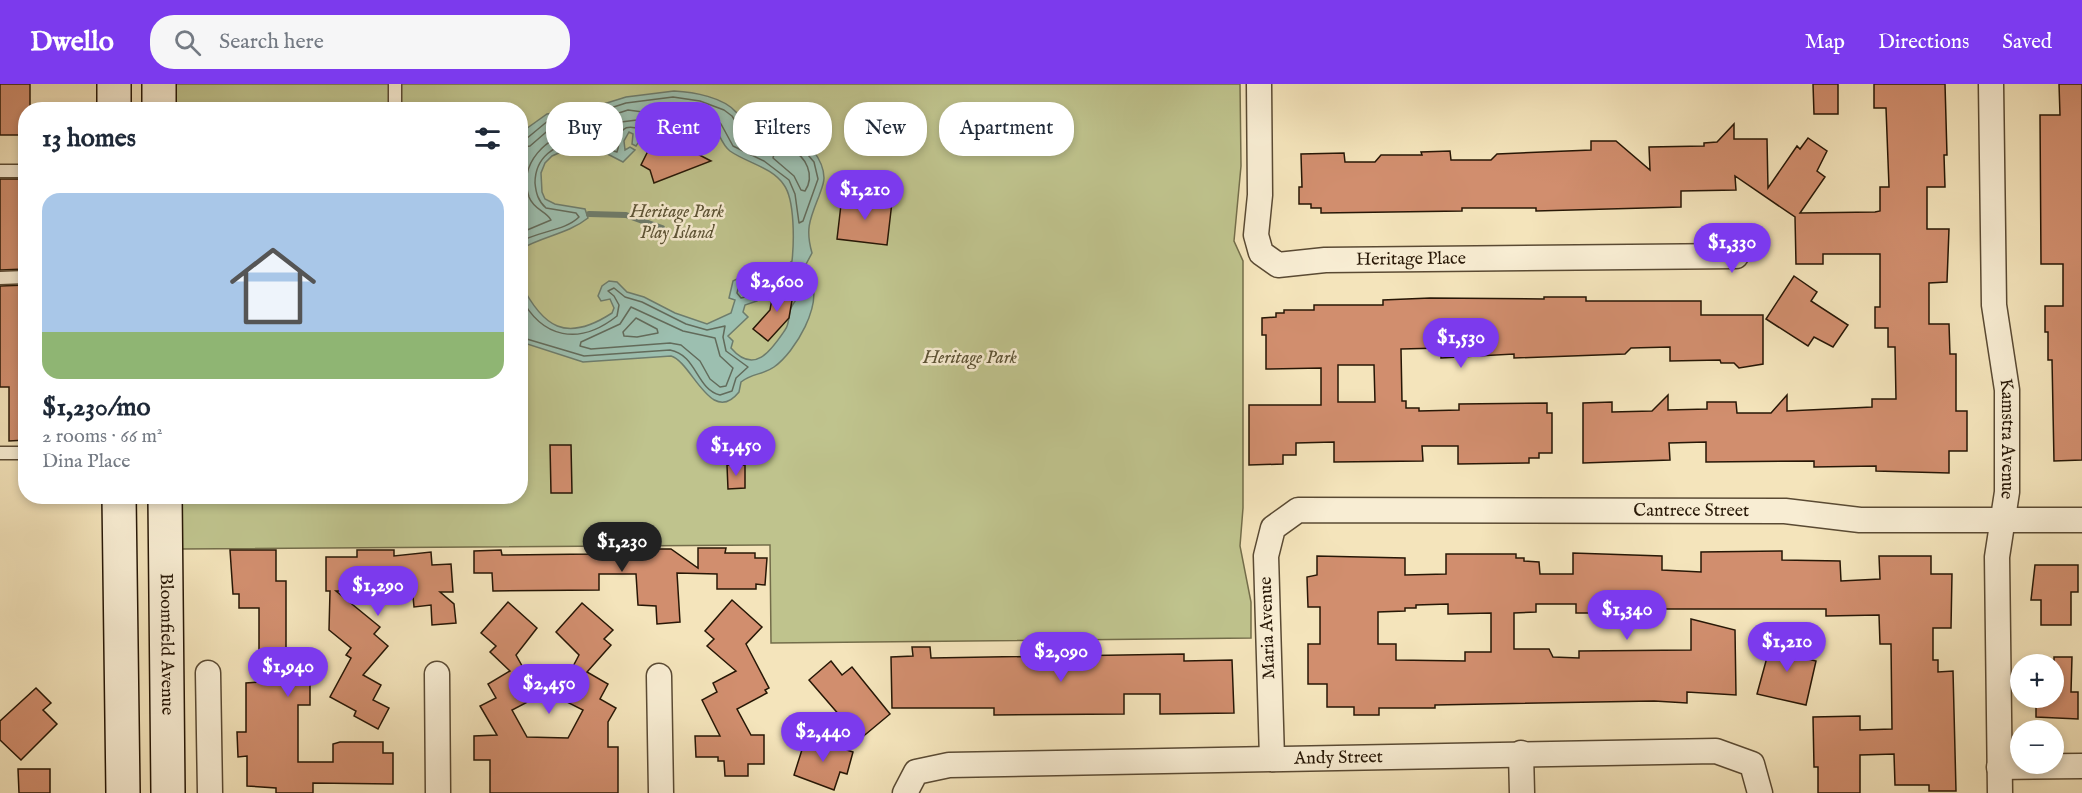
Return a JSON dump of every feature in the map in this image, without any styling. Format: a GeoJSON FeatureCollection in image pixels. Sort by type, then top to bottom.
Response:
{"type":"FeatureCollection","features":[{"type":"Feature","properties":{"kind":"street"},"geometry":{"type":"LineString","coordinates":[[114,84],[114,102]]}},
{"type":"Feature","properties":{"kind":"street"},"geometry":{"type":"LineString","coordinates":[[159,84],[159,102]]}},
{"type":"Feature","properties":{"kind":"street","name":"Heritage Place"},"geometry":{"type":"LineString","coordinates":[[1259,84],[1260,195],[1256,235],[1261,253],[1278,266],[1325,260],[1736,256]]}},
{"type":"Feature","properties":{"kind":"street","name":"Kamstra Avenue"},"geometry":{"type":"LineString","coordinates":[[1991,84],[1994,305],[2007,390],[2007,492],[1997,556],[2000,793]]}},
{"type":"Feature","properties":{"kind":"street"},"geometry":{"type":"LineString","coordinates":[[119,504],[123,793]]}},
{"type":"Feature","properties":{"kind":"street","name":"Bloomfield Avenue"},"geometry":{"type":"LineString","coordinates":[[165,504],[168,793]]}},
{"type":"Feature","properties":{"kind":"street","name":"Cantrece Street"},"geometry":{"type":"LineString","coordinates":[[1298,510],[1785,511],[1860,520],[2082,520]]}},
{"type":"Feature","properties":{"kind":"street","name":"Maria Avenue"},"geometry":{"type":"LineString","coordinates":[[1272,759],[1266,556],[1273,528],[1298,510]]}},
{"type":"Feature","properties":{"kind":"street"},"geometry":{"type":"LineString","coordinates":[[208,673],[210,793]]}},
{"type":"Feature","properties":{"kind":"street"},"geometry":{"type":"LineString","coordinates":[[437,674],[438,793]]}},
{"type":"Feature","properties":{"kind":"street"},"geometry":{"type":"LineString","coordinates":[[659,676],[661,793]]}},
{"type":"Feature","properties":{"kind":"street","name":"Andy Street"},"geometry":{"type":"LineString","coordinates":[[905,793],[916,772],[949,765],[1716,751],[1752,764],[1760,793]]}},
{"type":"Feature","properties":{"kind":"street"},"geometry":{"type":"LineString","coordinates":[[1521,753],[1522,793]]}},
{"type":"Feature","properties":{"kind":"street"},"geometry":{"type":"LineString","coordinates":[[1999,767],[2082,766]]}},
{"type":"Feature","properties":{"kind":"lane"},"geometry":{"type":"LineString","coordinates":[[395,84],[395,102]]}},
{"type":"Feature","properties":{"kind":"lane"},"geometry":{"type":"LineString","coordinates":[[0,171],[18,171]]}},
{"type":"Feature","properties":{"kind":"lane"},"geometry":{"type":"LineString","coordinates":[[0,278],[18,277]]}},
{"type":"Feature","properties":{"kind":"lane"},"geometry":{"type":"LineString","coordinates":[[0,453],[18,453]]}},
{"type":"Feature","properties":{"kind":"green space","name":"Heritage Park"},"geometry":{"type":"Polygon","coordinates":[[[172,84],[1240,84],[1241,166],[1234,241],[1243,261],[1243,508],[1240,546],[1251,602],[1251,638],[771,643],[770,545],[181,549],[180,504],[528,504],[528,102],[173,102],[172,84]]]}},
{"type":"Feature","properties":{"kind":"water"},"geometry":{"type":"Polygon","coordinates":[[[674,91],[716,99],[724,103],[733,110],[733,153],[721,139],[721,102],[635,102],[635,146],[632,144],[633,134],[629,132],[624,141],[625,150],[630,147],[635,150],[623,162],[611,156],[623,156],[623,102],[610,102],[626,97],[674,91]]]}},
{"type":"Feature","properties":{"kind":"water"},"geometry":{"type":"Polygon","coordinates":[[[546,115],[546,156],[552,156],[545,163],[541,173],[542,192],[545,199],[555,204],[585,209],[588,218],[572,228],[528,246],[528,128],[546,115]]]}},
{"type":"Feature","properties":{"kind":"water"},"geometry":{"type":"Polygon","coordinates":[[[739,156],[817,156],[821,165],[824,182],[811,218],[809,230],[812,253],[804,268],[812,276],[810,278],[813,301],[805,327],[782,360],[770,370],[741,382],[739,392],[729,401],[720,402],[711,398],[687,369],[671,356],[583,362],[528,344],[528,296],[547,320],[557,326],[569,329],[581,327],[612,313],[614,308],[610,299],[601,301],[598,296],[602,286],[609,281],[617,282],[627,292],[707,324],[731,313],[735,300],[729,298],[733,281],[757,270],[784,267],[792,261],[792,211],[788,192],[779,179],[766,169],[739,156]],[[793,280],[776,282],[758,290],[757,301],[745,305],[743,312],[748,317],[728,336],[733,341],[731,348],[748,360],[762,357],[787,328],[791,308],[802,287],[793,280]]]}},
{"type":"Feature","properties":{"kind":"building"},"geometry":{"type":"Polygon","coordinates":[[[0,84],[30,84],[30,102],[18,102],[18,135],[0,135],[0,84]]]}},
{"type":"Feature","properties":{"kind":"building"},"geometry":{"type":"Polygon","coordinates":[[[1813,84],[1838,84],[1838,114],[1814,114],[1813,84]]]}},
{"type":"Feature","properties":{"kind":"building"},"geometry":{"type":"Polygon","coordinates":[[[1874,84],[1945,84],[1947,155],[1944,155],[1945,187],[1927,187],[1927,229],[1949,229],[1947,282],[1929,283],[1929,324],[1949,324],[1950,354],[1956,354],[1956,411],[1967,411],[1967,451],[1949,451],[1949,473],[1876,471],[1876,466],[1814,467],[1814,461],[1706,462],[1706,442],[1669,443],[1670,460],[1583,463],[1583,403],[1612,402],[1612,412],[1652,411],[1668,395],[1668,410],[1707,409],[1707,402],[1736,402],[1737,413],[1771,413],[1787,395],[1787,411],[1872,407],[1872,399],[1896,399],[1895,347],[1888,347],[1888,328],[1875,328],[1875,307],[1880,307],[1880,254],[1823,254],[1823,264],[1796,264],[1795,217],[1735,176],[1736,190],[1681,191],[1681,207],[1536,211],[1536,208],[1462,208],[1462,211],[1321,213],[1321,208],[1311,208],[1311,204],[1299,204],[1299,187],[1302,187],[1301,154],[1344,153],[1345,162],[1375,162],[1381,155],[1422,155],[1421,152],[1450,151],[1451,160],[1491,160],[1497,154],[1591,150],[1591,141],[1616,141],[1650,170],[1649,147],[1704,146],[1704,143],[1717,142],[1734,124],[1734,139],[1767,139],[1768,188],[1797,146],[1800,149],[1808,138],[1827,151],[1817,171],[1825,177],[1800,213],[1880,211],[1880,187],[1889,187],[1886,108],[1874,108],[1874,84]]]}},
{"type":"Feature","properties":{"kind":"building"},"geometry":{"type":"Polygon","coordinates":[[[2059,84],[2082,84],[2082,460],[2054,461],[2052,360],[2048,360],[2045,306],[2063,306],[2063,264],[2041,264],[2040,115],[2060,115],[2059,84]]]}},
{"type":"Feature","properties":{"kind":"building"},"geometry":{"type":"Polygon","coordinates":[[[646,156],[701,156],[711,161],[654,183],[650,170],[641,165],[646,156]]]}},
{"type":"Feature","properties":{"kind":"building"},"geometry":{"type":"Polygon","coordinates":[[[0,179],[18,179],[18,269],[0,270],[0,179]]]}},
{"type":"Feature","properties":{"kind":"building"},"geometry":{"type":"Polygon","coordinates":[[[842,196],[892,202],[887,245],[837,239],[842,196]]]}},
{"type":"Feature","properties":{"kind":"building"},"geometry":{"type":"Polygon","coordinates":[[[1794,276],[1817,292],[1811,301],[1848,325],[1833,347],[1814,337],[1808,346],[1766,319],[1794,276]]]}},
{"type":"Feature","properties":{"kind":"building"},"geometry":{"type":"Polygon","coordinates":[[[796,277],[789,318],[768,341],[753,329],[770,310],[773,293],[780,294],[796,277]]]}},
{"type":"Feature","properties":{"kind":"building"},"geometry":{"type":"Polygon","coordinates":[[[18,285],[18,440],[9,441],[9,387],[0,387],[0,286],[18,285]]]}},
{"type":"Feature","properties":{"kind":"building"},"geometry":{"type":"Polygon","coordinates":[[[1544,297],[1586,297],[1586,301],[1701,301],[1701,315],[1763,315],[1763,364],[1739,368],[1734,363],[1721,363],[1720,360],[1670,361],[1670,347],[1631,348],[1625,354],[1514,358],[1514,354],[1441,358],[1441,348],[1401,349],[1402,401],[1406,401],[1406,408],[1419,408],[1419,411],[1459,410],[1459,404],[1547,403],[1547,413],[1552,413],[1552,453],[1539,453],[1539,458],[1529,458],[1529,463],[1458,464],[1458,446],[1422,446],[1423,461],[1334,462],[1334,442],[1296,443],[1296,455],[1283,455],[1283,464],[1249,465],[1249,405],[1321,405],[1321,368],[1266,369],[1266,335],[1262,335],[1262,318],[1276,317],[1276,313],[1284,313],[1284,310],[1314,310],[1314,305],[1383,305],[1383,300],[1544,299],[1544,297]],[[1338,365],[1338,402],[1375,402],[1374,365],[1338,365]]]}},
{"type":"Feature","properties":{"kind":"building"},"geometry":{"type":"Polygon","coordinates":[[[550,445],[571,445],[572,493],[551,493],[550,445]]]}},
{"type":"Feature","properties":{"kind":"building"},"geometry":{"type":"Polygon","coordinates":[[[727,465],[745,465],[745,488],[728,489],[727,465]]]}},
{"type":"Feature","properties":{"kind":"building"},"geometry":{"type":"Polygon","coordinates":[[[698,548],[726,548],[725,553],[755,553],[755,558],[767,558],[765,585],[756,584],[756,589],[717,589],[717,574],[677,573],[680,622],[657,624],[656,606],[638,605],[636,574],[599,574],[599,590],[493,591],[492,573],[474,573],[474,551],[501,550],[502,555],[591,554],[591,549],[619,549],[619,556],[653,554],[653,549],[671,549],[698,568],[698,548]]]}},
{"type":"Feature","properties":{"kind":"building"},"geometry":{"type":"Polygon","coordinates":[[[230,550],[276,550],[276,581],[286,581],[286,665],[310,665],[310,705],[298,705],[298,762],[333,762],[333,744],[340,742],[383,742],[383,753],[393,753],[393,784],[313,783],[313,793],[276,793],[276,788],[247,786],[247,756],[238,757],[237,732],[246,732],[246,683],[259,682],[259,608],[239,608],[239,594],[233,594],[230,550]]]}},
{"type":"Feature","properties":{"kind":"building"},"geometry":{"type":"Polygon","coordinates":[[[357,550],[394,550],[394,556],[431,552],[432,565],[451,564],[453,592],[440,592],[454,604],[456,623],[432,625],[431,605],[414,607],[411,575],[376,575],[376,591],[336,591],[380,627],[374,634],[388,646],[363,675],[381,685],[373,700],[389,708],[378,729],[354,716],[356,711],[330,697],[351,658],[346,655],[351,648],[329,630],[330,591],[326,591],[326,557],[357,557],[357,550]]]}},
{"type":"Feature","properties":{"kind":"building"},"geometry":{"type":"Polygon","coordinates":[[[1782,551],[1782,560],[1840,561],[1841,581],[1880,579],[1879,556],[1931,556],[1931,574],[1952,574],[1951,628],[1933,628],[1933,660],[1938,660],[1938,672],[1953,671],[1956,791],[1929,791],[1929,785],[1895,785],[1894,754],[1860,755],[1860,793],[1818,793],[1818,767],[1814,767],[1813,717],[1860,716],[1860,730],[1892,729],[1891,644],[1880,644],[1879,615],[1826,616],[1826,609],[1649,609],[1645,604],[1605,605],[1605,613],[1576,613],[1576,604],[1536,604],[1536,612],[1514,613],[1514,649],[1549,649],[1553,657],[1579,658],[1579,651],[1691,650],[1691,619],[1735,630],[1736,695],[1687,692],[1687,703],[1654,701],[1435,705],[1435,708],[1379,708],[1379,715],[1354,715],[1354,707],[1327,707],[1327,684],[1308,684],[1308,644],[1320,644],[1320,607],[1308,607],[1307,577],[1317,575],[1317,556],[1405,558],[1405,575],[1446,574],[1446,554],[1516,554],[1516,558],[1524,558],[1524,561],[1539,562],[1540,574],[1573,574],[1573,553],[1662,556],[1662,570],[1701,572],[1701,552],[1782,551]],[[1448,604],[1416,605],[1416,608],[1405,608],[1405,611],[1378,612],[1378,644],[1396,644],[1396,660],[1465,661],[1465,652],[1491,652],[1491,613],[1448,614],[1448,604]]]}},
{"type":"Feature","properties":{"kind":"building"},"geometry":{"type":"Polygon","coordinates":[[[2035,565],[2078,565],[2078,592],[2071,592],[2071,625],[2041,625],[2041,600],[2031,600],[2035,565]]]}},
{"type":"Feature","properties":{"kind":"building"},"geometry":{"type":"Polygon","coordinates":[[[732,600],[762,627],[746,644],[769,688],[765,690],[767,693],[737,709],[751,735],[764,735],[764,764],[748,764],[748,776],[725,776],[724,761],[718,761],[718,757],[696,757],[695,736],[720,736],[702,700],[717,692],[713,683],[736,671],[707,646],[714,639],[705,631],[732,600]]]}},
{"type":"Feature","properties":{"kind":"building"},"geometry":{"type":"Polygon","coordinates":[[[508,602],[537,628],[516,655],[539,696],[512,710],[527,737],[568,738],[583,710],[557,697],[579,655],[556,632],[582,603],[613,630],[604,639],[611,645],[587,672],[608,684],[600,699],[616,708],[608,722],[608,747],[618,747],[618,793],[490,793],[490,760],[474,760],[474,736],[497,735],[480,706],[496,698],[488,684],[510,671],[490,652],[496,646],[481,633],[508,602]]]}},
{"type":"Feature","properties":{"kind":"building"},"geometry":{"type":"Polygon","coordinates":[[[1772,639],[1802,645],[1799,657],[1816,661],[1806,705],[1757,694],[1772,639]]]}},
{"type":"Feature","properties":{"kind":"building"},"geometry":{"type":"Polygon","coordinates":[[[912,647],[930,647],[931,658],[1184,654],[1184,661],[1232,660],[1234,713],[1160,714],[1160,694],[1124,694],[1124,714],[994,715],[994,708],[892,708],[891,657],[913,656],[912,647]]]}},
{"type":"Feature","properties":{"kind":"building"},"geometry":{"type":"Polygon","coordinates":[[[2064,657],[2072,657],[2071,692],[2078,692],[2078,719],[2036,717],[2036,708],[2064,708],[2064,657]]]}},
{"type":"Feature","properties":{"kind":"building"},"geometry":{"type":"Polygon","coordinates":[[[831,661],[842,675],[852,667],[890,714],[860,739],[809,680],[831,661]]]}},
{"type":"Feature","properties":{"kind":"building"},"geometry":{"type":"Polygon","coordinates":[[[36,688],[51,703],[43,710],[57,724],[21,760],[0,740],[0,721],[36,688]]]}},
{"type":"Feature","properties":{"kind":"building"},"geometry":{"type":"Polygon","coordinates":[[[806,737],[853,752],[847,774],[840,772],[834,790],[794,775],[806,737]]]}},
{"type":"Feature","properties":{"kind":"building"},"geometry":{"type":"Polygon","coordinates":[[[18,769],[50,769],[50,793],[19,793],[18,769]]]}},
{"type":"Feature","properties":{"kind":"waterway"},"geometry":{"type":"LineString","coordinates":[[589,214],[626,215],[662,228]]}},
{"type":"Feature","properties":{"kind":"park label","name":"Heritage Park Play Island"},"geometry":{"type":"Point","coordinates":[677,222]}}]}
